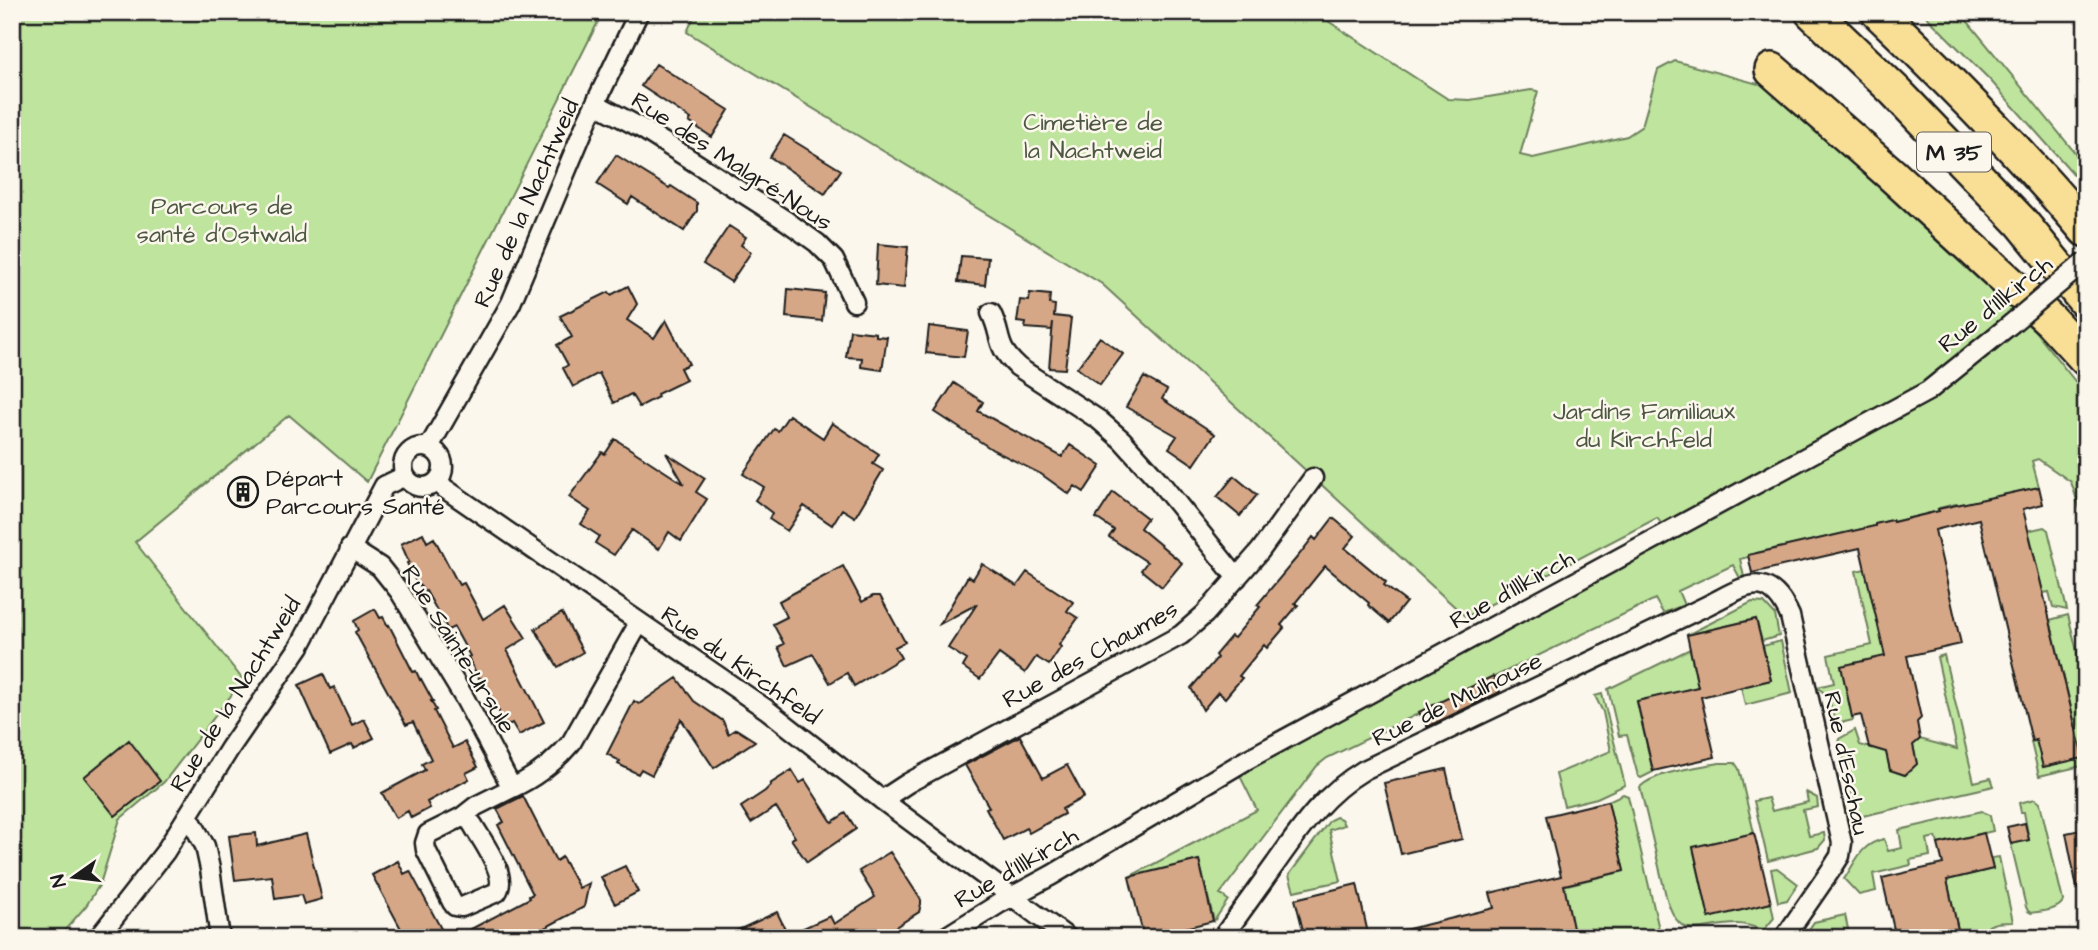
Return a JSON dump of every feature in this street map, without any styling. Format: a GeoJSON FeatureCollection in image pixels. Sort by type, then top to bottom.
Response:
{"type":"FeatureCollection","features":[{"type":"Feature","properties":{"kind":"highway","name":"M 35"},"geometry":{"type":"LineString","coordinates":[[1812,12],[1895,91],[2022,223],[2086,302]]}},
{"type":"Feature","properties":{"kind":"highway","name":"M 35"},"geometry":{"type":"LineString","coordinates":[[1878,12],[1930,62],[2055,193],[2086,230]]}},
{"type":"Feature","properties":{"kind":"highway"},"geometry":{"type":"LineString","coordinates":[[1772,70],[2051,321],[2086,359]]}},
{"type":"Feature","properties":{"kind":"street","name":"Rue de la Nachtweid"},"geometry":{"type":"LineString","coordinates":[[429,447],[511,303],[588,119],[639,12]]}},
{"type":"Feature","properties":{"kind":"street","name":"Rue des Malgré-Nous"},"geometry":{"type":"LineString","coordinates":[[596,104],[640,128],[817,243],[834,260],[854,302]]}},
{"type":"Feature","properties":{"kind":"street","name":"Rue d'Illkirch"},"geometry":{"type":"LineString","coordinates":[[944,938],[1248,759],[1928,391],[2086,261]]}},
{"type":"Feature","properties":{"kind":"street"},"geometry":{"type":"LineString","coordinates":[[991,313],[1000,345],[1007,357],[1099,420],[1122,440],[1159,481],[1237,578]]}},
{"type":"Feature","properties":{"kind":"street"},"geometry":{"type":"LineString","coordinates":[[421,446],[429,447],[441,457],[442,473],[432,485],[416,486],[405,476],[402,468],[407,453],[421,446]]}},
{"type":"Feature","properties":{"kind":"street","name":"Rue de la Nachtweid"},"geometry":{"type":"LineString","coordinates":[[98,938],[149,874],[300,646],[384,485],[405,476]]}},
{"type":"Feature","properties":{"kind":"street","name":"Rue des Chaumes"},"geometry":{"type":"LineString","coordinates":[[882,800],[919,777],[1181,635],[1205,614],[1260,551],[1313,478]]}},
{"type":"Feature","properties":{"kind":"street","name":"Rue du Kirchfeld"},"geometry":{"type":"LineString","coordinates":[[438,480],[444,488],[766,709],[1012,897]]}},
{"type":"Feature","properties":{"kind":"street","name":"Rue Sainte-Ursule"},"geometry":{"type":"LineString","coordinates":[[350,548],[380,567],[400,592],[466,699],[512,788]]}},
{"type":"Feature","properties":{"kind":"street","name":"Rue de Mulhouse"},"geometry":{"type":"LineString","coordinates":[[1222,938],[1301,828],[1330,793],[1344,782],[1376,764],[1746,587],[1765,585],[1772,590]]}},
{"type":"Feature","properties":{"kind":"street","name":"Rue d'Eschau"},"geometry":{"type":"LineString","coordinates":[[1772,590],[1778,594],[1790,616],[1842,843],[1840,856],[1784,938]]}},
{"type":"Feature","properties":{"kind":"street"},"geometry":{"type":"LineString","coordinates":[[462,817],[473,825],[498,870],[501,882],[497,892],[462,907],[455,906],[452,902],[426,850],[428,834],[539,774],[558,758],[571,743],[639,623]]}},
{"type":"Feature","properties":{"kind":"street"},"geometry":{"type":"LineString","coordinates":[[188,815],[205,846],[220,938]]}},
{"type":"Feature","properties":{"kind":"street"},"geometry":{"type":"LineString","coordinates":[[1012,897],[1068,938]]}},
{"type":"Feature","properties":{"kind":"green space","name":"Parcours de santé d'Ostwald"},"geometry":{"type":"Polygon","coordinates":[[[12,12],[603,12],[367,482],[289,415],[135,542],[243,680],[164,782],[120,819],[100,884],[86,906],[58,938],[12,938],[12,12]]]}},
{"type":"Feature","properties":{"kind":"green space"},"geometry":{"type":"Polygon","coordinates":[[[696,12],[1314,12],[1448,99],[1470,100],[1538,91],[1520,155],[1533,158],[1627,136],[1642,126],[1658,70],[1675,61],[1758,84],[1762,80],[2034,330],[2086,395],[2086,527],[2071,482],[2038,459],[2032,461],[2039,487],[1957,506],[1956,504],[1939,508],[1939,511],[1748,555],[1740,559],[1744,577],[1740,578],[1733,565],[1678,591],[1684,605],[1663,613],[1655,599],[1327,758],[1317,766],[1220,894],[1228,900],[1214,921],[1199,860],[1129,877],[1257,810],[1239,774],[1673,539],[1657,518],[1466,617],[1102,284],[687,32],[696,12]]]}},
{"type":"Feature","properties":{"kind":"green space"},"geometry":{"type":"Polygon","coordinates":[[[1922,12],[1960,12],[2086,166],[2086,188],[1990,80],[1922,12]]]}},
{"type":"Feature","properties":{"kind":"green space"},"geometry":{"type":"Polygon","coordinates":[[[2044,527],[2048,530],[2067,610],[2053,607],[2049,592],[2043,593],[2030,537],[1986,548],[1985,541],[2044,527]]]}},
{"type":"Feature","properties":{"kind":"green space"},"geometry":{"type":"Polygon","coordinates":[[[1883,565],[1886,661],[1865,661],[1841,666],[1853,720],[1836,724],[1828,696],[1817,687],[1834,683],[1828,655],[1872,645],[1856,571],[1883,565]]]}},
{"type":"Feature","properties":{"kind":"green space"},"geometry":{"type":"Polygon","coordinates":[[[1752,602],[1764,603],[1775,615],[1779,636],[1762,641],[1756,619],[1687,635],[1752,602]]]}},
{"type":"Feature","properties":{"kind":"green space"},"geometry":{"type":"Polygon","coordinates":[[[2068,615],[2086,687],[2086,765],[2039,776],[2031,742],[2037,741],[2043,767],[2083,757],[2050,620],[2068,615]]]}},
{"type":"Feature","properties":{"kind":"green space"},"geometry":{"type":"Polygon","coordinates":[[[1781,641],[1792,693],[1745,705],[1741,687],[1771,680],[1763,646],[1781,641]]]}},
{"type":"Feature","properties":{"kind":"green space"},"geometry":{"type":"Polygon","coordinates":[[[1690,649],[1698,687],[1637,702],[1653,772],[1641,778],[1638,776],[1627,735],[1619,736],[1608,689],[1690,649]]]}},
{"type":"Feature","properties":{"kind":"green space"},"geometry":{"type":"Polygon","coordinates":[[[1944,655],[1974,782],[1991,778],[1994,786],[1858,817],[1839,739],[1855,730],[1860,745],[1886,752],[1890,770],[1905,775],[1917,764],[1913,745],[1920,739],[1957,749],[1937,657],[1944,655]]]}},
{"type":"Feature","properties":{"kind":"green space"},"geometry":{"type":"Polygon","coordinates":[[[1602,694],[1625,785],[1597,798],[1564,806],[1556,774],[1611,751],[1603,712],[1595,696],[1602,694]]]}},
{"type":"Feature","properties":{"kind":"green space"},"geometry":{"type":"Polygon","coordinates":[[[1719,763],[1735,763],[1739,769],[1754,833],[1693,848],[1709,917],[1771,903],[1774,918],[1764,930],[1740,924],[1693,929],[1685,927],[1672,912],[1666,896],[1640,787],[1655,777],[1719,763]]]}},
{"type":"Feature","properties":{"kind":"green space"},"geometry":{"type":"Polygon","coordinates":[[[1806,792],[1817,798],[1818,807],[1803,810],[1809,836],[1824,833],[1825,840],[1818,848],[1768,861],[1754,801],[1768,798],[1772,811],[1808,802],[1806,792]]]}},
{"type":"Feature","properties":{"kind":"green space"},"geometry":{"type":"Polygon","coordinates":[[[1623,794],[1628,796],[1661,938],[1573,938],[1563,886],[1624,871],[1608,801],[1623,794]]]}},
{"type":"Feature","properties":{"kind":"green space"},"geometry":{"type":"Polygon","coordinates":[[[2035,799],[2040,803],[2063,901],[2053,909],[2031,913],[2026,907],[2011,844],[2029,840],[2024,812],[2021,812],[2019,803],[2035,799]]]}},
{"type":"Feature","properties":{"kind":"green space"},"geometry":{"type":"Polygon","coordinates":[[[1982,811],[1990,816],[1993,831],[1938,844],[1936,837],[1927,839],[1930,856],[1910,860],[1911,865],[1873,874],[1876,891],[1859,895],[1844,879],[1864,849],[1876,841],[1884,839],[1888,851],[1902,848],[1899,830],[1982,811]]]}},
{"type":"Feature","properties":{"kind":"green space"},"geometry":{"type":"Polygon","coordinates":[[[1336,817],[1341,819],[1344,825],[1329,830],[1341,881],[1294,891],[1289,875],[1330,820],[1336,817]]]}},
{"type":"Feature","properties":{"kind":"green space"},"geometry":{"type":"Polygon","coordinates":[[[1999,857],[2013,922],[1993,924],[1985,929],[1980,938],[1943,938],[1959,934],[1947,880],[1993,869],[1991,858],[1999,857]]]}},
{"type":"Feature","properties":{"kind":"green space"},"geometry":{"type":"Polygon","coordinates":[[[1777,868],[1798,884],[1787,900],[1778,902],[1771,869],[1777,868]]]}},
{"type":"Feature","properties":{"kind":"green space"},"geometry":{"type":"Polygon","coordinates":[[[1845,915],[1850,938],[1803,938],[1814,922],[1845,915]]]}},
{"type":"Feature","properties":{"kind":"building"},"geometry":{"type":"Polygon","coordinates":[[[656,64],[729,110],[712,137],[689,122],[691,119],[641,86],[656,64]]]}},
{"type":"Feature","properties":{"kind":"building"},"geometry":{"type":"Polygon","coordinates":[[[784,135],[841,170],[825,194],[770,157],[784,135]]]}},
{"type":"Feature","properties":{"kind":"building"},"geometry":{"type":"Polygon","coordinates":[[[616,155],[697,203],[697,211],[684,231],[632,197],[628,204],[597,184],[616,155]]]}},
{"type":"Feature","properties":{"kind":"building"},"geometry":{"type":"Polygon","coordinates":[[[729,226],[746,237],[741,245],[751,252],[731,282],[703,264],[729,226]]]}},
{"type":"Feature","properties":{"kind":"building"},"geometry":{"type":"Polygon","coordinates":[[[878,244],[908,247],[904,288],[876,285],[878,244]]]}},
{"type":"Feature","properties":{"kind":"building"},"geometry":{"type":"Polygon","coordinates":[[[961,256],[988,258],[985,285],[958,282],[961,256]]]}},
{"type":"Feature","properties":{"kind":"building"},"geometry":{"type":"Polygon","coordinates":[[[628,286],[637,304],[627,320],[654,338],[666,320],[689,364],[680,368],[686,380],[657,394],[658,397],[639,407],[631,394],[614,403],[599,373],[573,387],[563,368],[568,365],[557,345],[572,337],[560,316],[609,292],[611,295],[628,286]]]}},
{"type":"Feature","properties":{"kind":"building"},"geometry":{"type":"Polygon","coordinates":[[[788,289],[825,293],[822,321],[786,317],[788,289]]]}},
{"type":"Feature","properties":{"kind":"building"},"geometry":{"type":"Polygon","coordinates":[[[1030,293],[1050,295],[1049,304],[1055,305],[1054,316],[1071,318],[1065,369],[1049,368],[1053,322],[1052,330],[1025,328],[1026,323],[1017,322],[1020,300],[1029,301],[1030,293]]]}},
{"type":"Feature","properties":{"kind":"building"},"geometry":{"type":"Polygon","coordinates":[[[929,326],[968,331],[964,357],[926,353],[929,326]]]}},
{"type":"Feature","properties":{"kind":"building"},"geometry":{"type":"Polygon","coordinates":[[[850,330],[887,337],[882,370],[861,367],[862,358],[846,357],[850,330]]]}},
{"type":"Feature","properties":{"kind":"building"},"geometry":{"type":"Polygon","coordinates":[[[1100,337],[1123,354],[1100,385],[1077,368],[1100,337]]]}},
{"type":"Feature","properties":{"kind":"building"},"geometry":{"type":"Polygon","coordinates":[[[1144,377],[1167,390],[1162,399],[1215,434],[1194,465],[1169,448],[1177,436],[1126,407],[1144,377]]]}},
{"type":"Feature","properties":{"kind":"building"},"geometry":{"type":"Polygon","coordinates":[[[954,383],[983,402],[978,411],[1062,457],[1070,445],[1101,466],[1084,492],[1075,486],[1069,494],[1041,474],[993,450],[935,412],[954,383]]]}},
{"type":"Feature","properties":{"kind":"building"},"geometry":{"type":"Polygon","coordinates":[[[789,415],[823,438],[832,423],[879,454],[873,464],[883,470],[855,517],[842,509],[832,525],[804,506],[787,531],[769,519],[772,513],[755,500],[764,487],[743,474],[774,429],[778,431],[789,415]]]}},
{"type":"Feature","properties":{"kind":"building"},"geometry":{"type":"Polygon","coordinates":[[[615,439],[684,484],[666,453],[705,478],[696,492],[707,499],[681,541],[669,532],[659,549],[632,530],[614,555],[595,543],[599,536],[581,524],[590,511],[569,497],[602,452],[605,454],[615,439]]]}},
{"type":"Feature","properties":{"kind":"building"},"geometry":{"type":"Polygon","coordinates":[[[1234,476],[1257,495],[1240,516],[1217,497],[1234,476]]]}},
{"type":"Feature","properties":{"kind":"building"},"geometry":{"type":"Polygon","coordinates":[[[2039,487],[2043,504],[2023,509],[2083,758],[2043,767],[2036,740],[2032,741],[1979,519],[1935,530],[1961,644],[1907,656],[1921,718],[1917,722],[1920,739],[1913,745],[1917,764],[1905,775],[1890,770],[1886,752],[1869,747],[1861,715],[1852,717],[1841,666],[1885,656],[1860,548],[1752,573],[1748,555],[2039,487]]]}},
{"type":"Feature","properties":{"kind":"building"},"geometry":{"type":"Polygon","coordinates":[[[1113,492],[1147,518],[1140,528],[1182,563],[1162,587],[1141,570],[1147,562],[1109,537],[1114,530],[1096,518],[1113,492]]]}},
{"type":"Feature","properties":{"kind":"building"},"geometry":{"type":"Polygon","coordinates":[[[1333,518],[1355,536],[1345,548],[1406,602],[1389,623],[1325,566],[1295,603],[1298,605],[1281,625],[1284,628],[1267,648],[1264,645],[1239,676],[1242,678],[1225,698],[1218,692],[1203,710],[1191,688],[1217,658],[1215,655],[1231,636],[1234,638],[1260,607],[1257,605],[1313,537],[1316,540],[1333,518]]]}},
{"type":"Feature","properties":{"kind":"building"},"geometry":{"type":"Polygon","coordinates":[[[423,533],[427,542],[434,538],[459,585],[464,583],[483,619],[505,605],[526,638],[507,650],[544,722],[519,735],[512,723],[506,726],[454,627],[448,630],[426,591],[417,584],[407,563],[409,562],[401,544],[423,533]]]}},
{"type":"Feature","properties":{"kind":"building"},"geometry":{"type":"Polygon","coordinates":[[[982,564],[1017,586],[1027,572],[1073,602],[1067,611],[1078,618],[1049,665],[1036,657],[1025,673],[999,654],[980,679],[963,667],[967,660],[948,648],[977,604],[940,624],[968,576],[973,579],[982,564]]]}},
{"type":"Feature","properties":{"kind":"building"},"geometry":{"type":"Polygon","coordinates":[[[843,566],[862,602],[873,596],[880,596],[905,642],[895,647],[901,658],[854,686],[847,673],[830,683],[813,654],[787,666],[778,647],[784,644],[773,624],[787,617],[779,601],[843,566]]]}},
{"type":"Feature","properties":{"kind":"building"},"geometry":{"type":"Polygon","coordinates":[[[375,609],[380,618],[383,617],[389,625],[413,672],[416,671],[421,679],[453,748],[465,742],[478,767],[466,773],[469,779],[427,802],[430,808],[411,818],[408,811],[396,818],[382,793],[425,770],[422,764],[431,759],[413,722],[406,725],[355,632],[358,630],[354,621],[375,609]]]}},
{"type":"Feature","properties":{"kind":"building"},"geometry":{"type":"Polygon","coordinates":[[[562,613],[583,652],[558,667],[535,629],[562,613]]]}},
{"type":"Feature","properties":{"kind":"building"},"geometry":{"type":"Polygon","coordinates":[[[1756,619],[1771,680],[1701,697],[1715,757],[1653,771],[1637,701],[1698,687],[1687,635],[1756,619]]]}},
{"type":"Feature","properties":{"kind":"building"},"geometry":{"type":"Polygon","coordinates":[[[323,674],[330,689],[334,687],[352,725],[364,719],[374,738],[354,748],[352,744],[330,754],[299,685],[323,674]]]}},
{"type":"Feature","properties":{"kind":"building"},"geometry":{"type":"Polygon","coordinates":[[[1493,676],[1500,692],[1427,727],[1419,712],[1493,676]]]}},
{"type":"Feature","properties":{"kind":"building"},"geometry":{"type":"Polygon","coordinates":[[[677,678],[694,701],[723,721],[728,734],[736,729],[755,741],[714,768],[681,719],[652,775],[641,769],[638,774],[618,764],[620,761],[607,754],[634,701],[639,704],[677,678]]]}},
{"type":"Feature","properties":{"kind":"building"},"geometry":{"type":"Polygon","coordinates":[[[1020,736],[1043,778],[1067,765],[1084,797],[1062,809],[1064,814],[1029,833],[1026,828],[1003,840],[986,808],[989,807],[965,765],[1020,736]]]}},
{"type":"Feature","properties":{"kind":"building"},"geometry":{"type":"Polygon","coordinates":[[[129,740],[160,781],[115,816],[84,777],[129,740]]]}},
{"type":"Feature","properties":{"kind":"building"},"geometry":{"type":"Polygon","coordinates":[[[1446,769],[1462,839],[1401,854],[1384,783],[1446,769]]]}},
{"type":"Feature","properties":{"kind":"building"},"geometry":{"type":"Polygon","coordinates":[[[792,770],[800,783],[805,780],[832,822],[846,813],[856,829],[807,862],[791,839],[795,837],[776,807],[751,823],[741,807],[792,770]]]}},
{"type":"Feature","properties":{"kind":"building"},"geometry":{"type":"Polygon","coordinates":[[[523,796],[556,861],[562,857],[579,888],[589,883],[584,907],[526,938],[454,938],[533,894],[498,825],[504,822],[497,809],[523,796]]]}},
{"type":"Feature","properties":{"kind":"building"},"geometry":{"type":"Polygon","coordinates":[[[1608,801],[1624,871],[1564,885],[1575,938],[1401,938],[1400,931],[1494,908],[1490,893],[1561,876],[1546,816],[1608,801]]]}},
{"type":"Feature","properties":{"kind":"building"},"geometry":{"type":"Polygon","coordinates":[[[2025,823],[2029,840],[2011,844],[2007,827],[2025,823]]]}},
{"type":"Feature","properties":{"kind":"building"},"geometry":{"type":"Polygon","coordinates":[[[2086,829],[2086,887],[2077,888],[2066,833],[2086,829]]]}},
{"type":"Feature","properties":{"kind":"building"},"geometry":{"type":"Polygon","coordinates":[[[256,833],[257,846],[306,834],[322,899],[304,904],[301,895],[275,899],[272,876],[235,880],[229,836],[256,833]]]}},
{"type":"Feature","properties":{"kind":"building"},"geometry":{"type":"Polygon","coordinates":[[[1754,833],[1771,903],[1709,918],[1693,847],[1754,833]]]}},
{"type":"Feature","properties":{"kind":"building"},"geometry":{"type":"Polygon","coordinates":[[[1984,833],[1993,869],[1947,880],[1959,934],[1943,938],[1896,938],[1882,878],[1943,864],[1938,844],[1984,833]]]}},
{"type":"Feature","properties":{"kind":"building"},"geometry":{"type":"Polygon","coordinates":[[[890,852],[921,904],[919,912],[878,938],[721,938],[777,912],[788,935],[830,916],[834,924],[875,897],[859,871],[890,852]]]}},
{"type":"Feature","properties":{"kind":"building"},"geometry":{"type":"Polygon","coordinates":[[[1199,860],[1213,921],[1144,938],[1129,877],[1199,860]]]}},
{"type":"Feature","properties":{"kind":"building"},"geometry":{"type":"Polygon","coordinates":[[[398,861],[404,874],[410,871],[446,938],[406,938],[372,875],[398,861]]]}},
{"type":"Feature","properties":{"kind":"building"},"geometry":{"type":"Polygon","coordinates":[[[625,866],[638,892],[615,904],[601,877],[625,866]]]}},
{"type":"Feature","properties":{"kind":"building"},"geometry":{"type":"Polygon","coordinates":[[[1357,884],[1369,938],[1305,938],[1295,899],[1357,884]]]}},
{"type":"Feature","properties":{"kind":"place","name":"Départ Parcours Santé"},"geometry":{"type":"Point","coordinates":[243,492]}},
{"type":"Feature","properties":{"kind":"park label","name":"Cimetière de la Nachtweid"},"geometry":{"type":"Point","coordinates":[1093,136]}},
{"type":"Feature","properties":{"kind":"park label","name":"Jardins Familiaux du Kirchfeld"},"geometry":{"type":"Point","coordinates":[1644,425]}}]}
